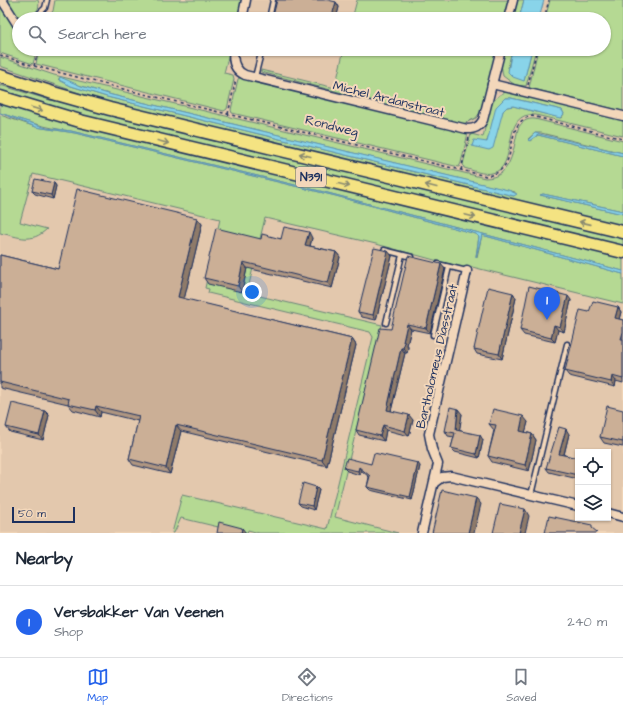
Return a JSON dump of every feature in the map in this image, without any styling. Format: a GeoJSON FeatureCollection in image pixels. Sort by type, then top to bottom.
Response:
{"type":"FeatureCollection","features":[{"type":"Feature","properties":{"kind":"main road","name":"N391"},"geometry":{"type":"LineString","coordinates":[[0,76],[110,109],[623,232]]}},
{"type":"Feature","properties":{"kind":"main road","name":"N391"},"geometry":{"type":"LineString","coordinates":[[0,97],[80,122],[623,252]]}},
{"type":"Feature","properties":{"kind":"street"},"geometry":{"type":"LineString","coordinates":[[2,0],[12,16]]}},
{"type":"Feature","properties":{"kind":"street"},"geometry":{"type":"LineString","coordinates":[[243,12],[246,0]]}},
{"type":"Feature","properties":{"kind":"street"},"geometry":{"type":"LineString","coordinates":[[510,12],[513,0]]}},
{"type":"Feature","properties":{"kind":"street"},"geometry":{"type":"LineString","coordinates":[[234,56],[234,64],[239,72]]}},
{"type":"Feature","properties":{"kind":"street"},"geometry":{"type":"LineString","coordinates":[[470,129],[479,126],[483,120],[499,56]]}},
{"type":"Feature","properties":{"kind":"street","name":"Michel Ardanstraat"},"geometry":{"type":"LineString","coordinates":[[239,72],[255,78],[470,129]]}},
{"type":"Feature","properties":{"kind":"street"},"geometry":{"type":"LineString","coordinates":[[492,84],[623,116]]}},
{"type":"Feature","properties":{"kind":"street","name":"Bartholomeus Diasstraat"},"geometry":{"type":"LineString","coordinates":[[422,533],[438,464],[432,449],[429,434],[467,271]]}},
{"type":"Feature","properties":{"kind":"street"},"geometry":{"type":"LineString","coordinates":[[434,483],[442,477],[451,476],[575,505]]}},
{"type":"Feature","properties":{"kind":"street"},"geometry":{"type":"LineString","coordinates":[[611,514],[623,517]]}},
{"type":"Feature","properties":{"kind":"lane"},"geometry":{"type":"LineString","coordinates":[[41,12],[45,8],[47,0]]}},
{"type":"Feature","properties":{"kind":"lane"},"geometry":{"type":"LineString","coordinates":[[270,12],[273,0]]}},
{"type":"Feature","properties":{"kind":"lane"},"geometry":{"type":"LineString","coordinates":[[255,78],[260,56]]}},
{"type":"Feature","properties":{"kind":"lane"},"geometry":{"type":"LineString","coordinates":[[375,248],[416,258]]}},
{"type":"Feature","properties":{"kind":"lane"},"geometry":{"type":"LineString","coordinates":[[386,323],[402,255]]}},
{"type":"Feature","properties":{"kind":"lane","name":"Bartholomeus Diasstraat"},"geometry":{"type":"LineString","coordinates":[[436,263],[467,271]]}},
{"type":"Feature","properties":{"kind":"lane","name":"Bartholomeus Diasstraat"},"geometry":{"type":"LineString","coordinates":[[433,335],[449,266]]}},
{"type":"Feature","properties":{"kind":"lane"},"geometry":{"type":"LineString","coordinates":[[531,495],[567,344]]}},
{"type":"Feature","properties":{"kind":"path"},"geometry":{"type":"LineString","coordinates":[[546,12],[549,0]]}},
{"type":"Feature","properties":{"kind":"path","name":"Rondweg"},"geometry":{"type":"LineString","coordinates":[[0,55],[34,66],[486,176],[500,172],[506,165],[518,124],[527,117],[532,116],[623,139]]}},
{"type":"Feature","properties":{"kind":"path"},"geometry":{"type":"LineString","coordinates":[[34,66],[37,56]]}},
{"type":"Feature","properties":{"kind":"path"},"geometry":{"type":"LineString","coordinates":[[526,92],[535,56]]}},
{"type":"Feature","properties":{"kind":"path"},"geometry":{"type":"LineString","coordinates":[[228,114],[239,72]]}},
{"type":"Feature","properties":{"kind":"path"},"geometry":{"type":"LineString","coordinates":[[461,170],[470,129]]}},
{"type":"Feature","properties":{"kind":"shaded area"},"geometry":{"type":"Polygon","coordinates":[[[0,0],[623,0],[623,533],[0,533],[0,0]]]}},
{"type":"Feature","properties":{"kind":"green space"},"geometry":{"type":"Polygon","coordinates":[[[8,0],[38,0],[39,4],[36,12],[15,12],[8,0]]]}},
{"type":"Feature","properties":{"kind":"green space"},"geometry":{"type":"Polygon","coordinates":[[[55,0],[242,0],[239,12],[52,12],[55,0]]]}},
{"type":"Feature","properties":{"kind":"green space"},"geometry":{"type":"Polygon","coordinates":[[[357,0],[509,0],[506,12],[354,12],[357,0]]]}},
{"type":"Feature","properties":{"kind":"green space"},"geometry":{"type":"Polygon","coordinates":[[[517,0],[524,0],[521,12],[514,12],[517,0]]]}},
{"type":"Feature","properties":{"kind":"green space"},"geometry":{"type":"Polygon","coordinates":[[[550,0],[623,0],[623,111],[529,88],[536,56],[611,56],[611,12],[547,12],[550,0]]]}},
{"type":"Feature","properties":{"kind":"green space"},"geometry":{"type":"Polygon","coordinates":[[[0,2],[12,22],[12,56],[35,56],[33,64],[0,53],[0,2]]]}},
{"type":"Feature","properties":{"kind":"green space"},"geometry":{"type":"Polygon","coordinates":[[[38,56],[228,56],[224,73],[233,75],[234,79],[227,109],[224,111],[36,64],[38,56]]]}},
{"type":"Feature","properties":{"kind":"green space"},"geometry":{"type":"Polygon","coordinates":[[[342,56],[495,56],[481,111],[476,118],[463,124],[261,72],[261,70],[335,88],[342,56]]]}},
{"type":"Feature","properties":{"kind":"green space"},"geometry":{"type":"Polygon","coordinates":[[[503,56],[511,56],[508,68],[524,81],[530,56],[534,56],[526,86],[515,85],[503,76],[501,64],[503,56]]]}},
{"type":"Feature","properties":{"kind":"green space"},"geometry":{"type":"Polygon","coordinates":[[[0,57],[54,75],[485,178],[494,177],[506,168],[510,161],[518,129],[523,122],[529,119],[535,119],[623,141],[623,153],[541,133],[535,133],[528,139],[530,141],[538,135],[623,156],[623,211],[543,194],[540,195],[623,214],[623,227],[208,128],[97,99],[0,66],[0,57]],[[58,79],[71,86],[107,97],[514,196],[515,192],[112,95],[58,79]]]}},
{"type":"Feature","properties":{"kind":"green space"},"geometry":{"type":"Polygon","coordinates":[[[241,77],[468,133],[461,163],[459,167],[232,113],[231,110],[238,79],[241,77]]]}},
{"type":"Feature","properties":{"kind":"green space"},"geometry":{"type":"Polygon","coordinates":[[[0,85],[50,100],[77,105],[623,237],[623,247],[100,122],[0,92],[0,85]]]}},
{"type":"Feature","properties":{"kind":"green space"},"geometry":{"type":"Polygon","coordinates":[[[506,92],[623,120],[623,136],[536,115],[525,116],[517,121],[513,130],[505,161],[500,169],[492,173],[481,173],[464,168],[463,164],[471,134],[483,137],[489,110],[495,99],[506,92]],[[505,98],[486,143],[489,150],[503,111],[507,107],[513,106],[561,118],[564,114],[562,110],[511,98],[505,98]]]}},
{"type":"Feature","properties":{"kind":"green space"},"geometry":{"type":"Polygon","coordinates":[[[0,102],[623,257],[623,271],[324,192],[71,131],[35,124],[0,113],[0,102]]]}},
{"type":"Feature","properties":{"kind":"green space"},"geometry":{"type":"Polygon","coordinates":[[[0,115],[36,127],[75,133],[336,196],[476,234],[479,236],[477,257],[482,235],[623,274],[623,304],[472,267],[471,270],[376,244],[265,218],[247,293],[382,325],[335,517],[398,533],[259,533],[248,530],[247,533],[243,533],[181,518],[174,533],[172,533],[182,495],[327,529],[373,337],[370,332],[208,293],[209,289],[205,288],[220,219],[33,174],[20,222],[47,229],[36,237],[30,238],[0,233],[0,115]]]}},
{"type":"Feature","properties":{"kind":"water"},"geometry":{"type":"Polygon","coordinates":[[[524,0],[544,0],[541,12],[521,12],[524,0]]]}},
{"type":"Feature","properties":{"kind":"water"},"geometry":{"type":"Polygon","coordinates":[[[511,56],[530,56],[524,81],[513,77],[508,72],[511,56]]]}},
{"type":"Feature","properties":{"kind":"water"},"geometry":{"type":"Polygon","coordinates":[[[60,77],[81,86],[112,95],[508,190],[517,194],[514,196],[107,97],[71,86],[59,80],[60,77]]]}},
{"type":"Feature","properties":{"kind":"water"},"geometry":{"type":"Polygon","coordinates":[[[505,98],[511,98],[562,110],[564,114],[560,118],[513,106],[507,107],[503,111],[493,148],[489,150],[472,146],[474,140],[487,142],[496,107],[505,98]]]}},
{"type":"Feature","properties":{"kind":"water"},"geometry":{"type":"Polygon","coordinates":[[[0,113],[47,128],[71,131],[324,192],[623,271],[623,274],[482,235],[476,257],[479,237],[476,234],[336,196],[75,133],[36,127],[0,113]]]}},
{"type":"Feature","properties":{"kind":"water"},"geometry":{"type":"Polygon","coordinates":[[[535,133],[623,153],[623,156],[538,135],[529,141],[528,140],[535,133]]]}},
{"type":"Feature","properties":{"kind":"water"},"geometry":{"type":"Polygon","coordinates":[[[543,194],[623,211],[623,214],[540,195],[543,194]]]}},
{"type":"Feature","properties":{"kind":"building"},"geometry":{"type":"Polygon","coordinates":[[[277,0],[328,0],[336,2],[333,12],[274,12],[277,0]]]}},
{"type":"Feature","properties":{"kind":"building"},"geometry":{"type":"Polygon","coordinates":[[[35,179],[54,183],[51,195],[32,191],[35,179]]]}},
{"type":"Feature","properties":{"kind":"building"},"geometry":{"type":"Polygon","coordinates":[[[77,189],[197,218],[178,297],[352,339],[322,460],[176,425],[166,468],[129,459],[139,416],[96,406],[95,410],[68,404],[69,399],[0,382],[0,255],[58,269],[77,189]]]}},
{"type":"Feature","properties":{"kind":"building"},"geometry":{"type":"Polygon","coordinates":[[[284,227],[309,232],[305,245],[336,252],[328,283],[243,262],[238,286],[204,278],[216,228],[261,239],[262,234],[281,239],[284,227]]]}},
{"type":"Feature","properties":{"kind":"building"},"geometry":{"type":"Polygon","coordinates":[[[374,248],[388,251],[373,315],[358,312],[374,248]]]}},
{"type":"Feature","properties":{"kind":"building"},"geometry":{"type":"Polygon","coordinates":[[[408,256],[441,264],[426,328],[407,324],[403,342],[405,342],[403,348],[401,348],[387,410],[409,415],[405,431],[383,425],[380,436],[356,430],[380,328],[391,329],[408,256]]]}},
{"type":"Feature","properties":{"kind":"building"},"geometry":{"type":"Polygon","coordinates":[[[529,286],[568,296],[560,327],[554,325],[551,338],[520,330],[529,286]]]}},
{"type":"Feature","properties":{"kind":"building"},"geometry":{"type":"Polygon","coordinates":[[[488,287],[513,293],[499,354],[474,349],[488,287]]]}},
{"type":"Feature","properties":{"kind":"building"},"geometry":{"type":"Polygon","coordinates":[[[593,301],[618,307],[615,318],[623,320],[623,332],[621,339],[623,339],[623,379],[612,376],[611,382],[565,371],[580,310],[589,312],[593,301]]]}},
{"type":"Feature","properties":{"kind":"building"},"geometry":{"type":"Polygon","coordinates":[[[12,403],[45,411],[39,435],[6,427],[12,403]]]}},
{"type":"Feature","properties":{"kind":"building"},"geometry":{"type":"Polygon","coordinates":[[[607,406],[623,410],[623,442],[600,437],[607,406]]]}},
{"type":"Feature","properties":{"kind":"building"},"geometry":{"type":"Polygon","coordinates":[[[450,407],[458,409],[456,430],[480,435],[476,454],[451,448],[455,433],[445,431],[450,407]]]}},
{"type":"Feature","properties":{"kind":"building"},"geometry":{"type":"Polygon","coordinates":[[[493,409],[523,416],[520,431],[532,434],[525,465],[488,456],[496,425],[489,424],[493,409]]]}},
{"type":"Feature","properties":{"kind":"building"},"geometry":{"type":"Polygon","coordinates":[[[559,427],[566,429],[559,454],[575,457],[575,474],[546,468],[559,427]]]}},
{"type":"Feature","properties":{"kind":"building"},"geometry":{"type":"Polygon","coordinates":[[[374,453],[418,463],[410,497],[367,487],[370,476],[359,467],[358,471],[344,468],[347,458],[371,464],[374,453]]]}},
{"type":"Feature","properties":{"kind":"building"},"geometry":{"type":"Polygon","coordinates":[[[303,483],[316,487],[312,506],[298,503],[303,483]]]}},
{"type":"Feature","properties":{"kind":"building"},"geometry":{"type":"Polygon","coordinates":[[[442,490],[476,498],[468,533],[432,533],[442,490]]]}},
{"type":"Feature","properties":{"kind":"building"},"geometry":{"type":"Polygon","coordinates":[[[500,504],[525,509],[519,533],[493,533],[500,504]]]}},
{"type":"Feature","properties":{"kind":"building"},"geometry":{"type":"Polygon","coordinates":[[[549,516],[592,525],[592,528],[597,532],[545,533],[549,516]]]}},
{"type":"Feature","properties":{"kind":"building"},"geometry":{"type":"Polygon","coordinates":[[[219,522],[242,528],[241,533],[217,533],[219,522]]]}},
{"type":"Feature","properties":{"kind":"place","name":"Versbakker Van Veenen"},"geometry":{"type":"Point","coordinates":[547,320]}}]}
